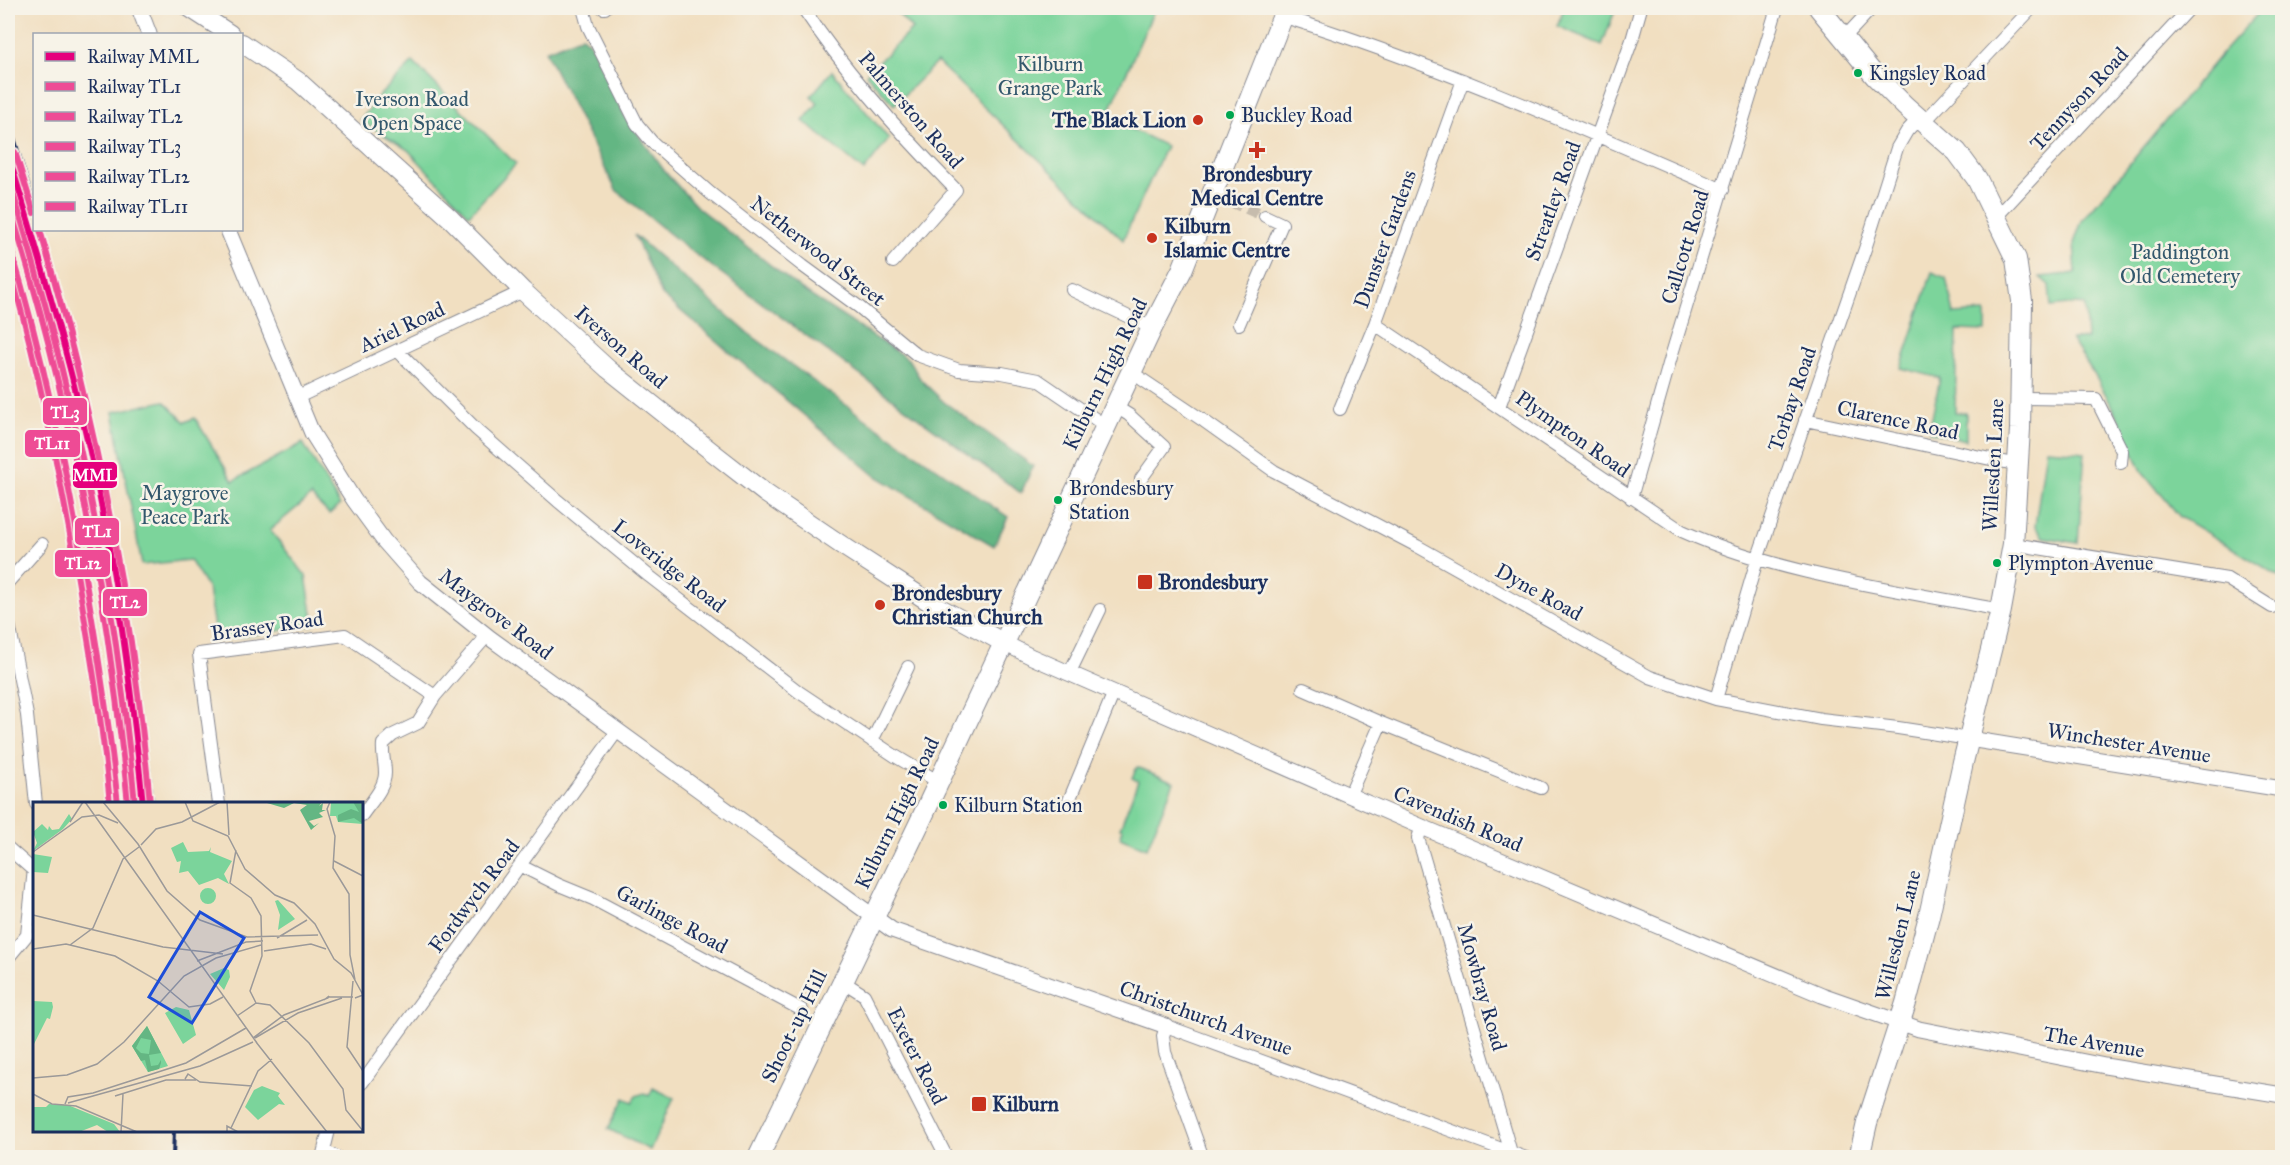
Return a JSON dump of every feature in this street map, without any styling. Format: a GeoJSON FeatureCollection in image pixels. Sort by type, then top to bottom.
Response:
{"type":"FeatureCollection","features":[{"type":"Feature","properties":{"kind":"main road"},"geometry":{"type":"LineString","coordinates":[[190,8],[228,33]]}},
{"type":"Feature","properties":{"kind":"main road","name":"Willesden Lane"},"geometry":{"type":"LineString","coordinates":[[1819,8],[1875,76],[1958,152],[1977,179],[2016,259],[2022,301],[2019,465],[2013,544],[2001,610],[1929,916],[1858,1158]]}},
{"type":"Feature","properties":{"kind":"main road","name":"Kilburn High Road"},"geometry":{"type":"LineString","coordinates":[[873,916],[939,782],[1152,328],[1222,197],[1284,12]]}},
{"type":"Feature","properties":{"kind":"main road","name":"Iverson Road"},"geometry":{"type":"LineString","coordinates":[[243,44],[298,81],[452,219],[523,291],[608,369],[765,493],[931,603],[1004,642]]}},
{"type":"Feature","properties":{"kind":"main road","name":"Shoot-up Hill"},"geometry":{"type":"LineString","coordinates":[[758,1158],[873,916]]}},
{"type":"Feature","properties":{"kind":"street"},"geometry":{"type":"LineString","coordinates":[[139,8],[148,33]]}},
{"type":"Feature","properties":{"kind":"street","name":"Netherwood Street"},"geometry":{"type":"LineString","coordinates":[[583,8],[588,26],[637,124],[652,142],[710,193],[859,307],[917,355],[959,370],[1002,373],[1038,380],[1107,427]]}},
{"type":"Feature","properties":{"kind":"street","name":"Palmerston Road"},"geometry":{"type":"LineString","coordinates":[[803,8],[819,32],[902,136],[956,190],[893,262]]}},
{"type":"Feature","properties":{"kind":"street","name":"Streatley Road"},"geometry":{"type":"LineString","coordinates":[[1499,407],[1632,40],[1641,8]]}},
{"type":"Feature","properties":{"kind":"street","name":"Callcott Road"},"geometry":{"type":"LineString","coordinates":[[1631,498],[1671,357],[1778,8]]}},
{"type":"Feature","properties":{"kind":"street"},"geometry":{"type":"LineString","coordinates":[[1843,39],[1872,8]]}},
{"type":"Feature","properties":{"kind":"street","name":"Torbay Road"},"geometry":{"type":"LineString","coordinates":[[1716,699],[1757,560],[1898,148],[1907,131],[1922,120],[2032,8]]}},
{"type":"Feature","properties":{"kind":"street","name":"Tennyson Road"},"geometry":{"type":"LineString","coordinates":[[1996,217],[2190,8]]}},
{"type":"Feature","properties":{"kind":"street"},"geometry":{"type":"LineString","coordinates":[[1284,12],[1463,80],[1598,135],[1723,190]]}},
{"type":"Feature","properties":{"kind":"street","name":"Dunster Gardens"},"geometry":{"type":"LineString","coordinates":[[1340,409],[1375,324],[1463,80]]}},
{"type":"Feature","properties":{"kind":"street"},"geometry":{"type":"LineString","coordinates":[[1239,324],[1282,224],[1265,216]]}},
{"type":"Feature","properties":{"kind":"street","name":"Maygrove Road"},"geometry":{"type":"LineString","coordinates":[[228,231],[312,433],[354,500],[384,541],[420,582],[487,636],[873,916]]}},
{"type":"Feature","properties":{"kind":"street"},"geometry":{"type":"LineString","coordinates":[[1072,290],[1152,328]]}},
{"type":"Feature","properties":{"kind":"street","name":"Ariel Road"},"geometry":{"type":"LineString","coordinates":[[296,398],[523,291]]}},
{"type":"Feature","properties":{"kind":"street","name":"Plympton Road"},"geometry":{"type":"LineString","coordinates":[[1375,324],[1682,531],[1714,546],[1757,560]]}},
{"type":"Feature","properties":{"kind":"street","name":"Loveridge Road"},"geometry":{"type":"LineString","coordinates":[[398,351],[476,429],[649,576],[799,692],[939,782]]}},
{"type":"Feature","properties":{"kind":"street","name":"Dyne Road"},"geometry":{"type":"LineString","coordinates":[[1131,372],[1274,471],[1417,546],[1650,677],[1716,699],[1821,719],[1969,739]]}},
{"type":"Feature","properties":{"kind":"street"},"geometry":{"type":"LineString","coordinates":[[2021,398],[2097,399],[2120,445],[2121,463]]}},
{"type":"Feature","properties":{"kind":"street"},"geometry":{"type":"LineString","coordinates":[[1116,407],[1129,415],[1164,447],[1141,479]]}},
{"type":"Feature","properties":{"kind":"street","name":"Clarence Road"},"geometry":{"type":"LineString","coordinates":[[1805,420],[2019,465]]}},
{"type":"Feature","properties":{"kind":"street"},"geometry":{"type":"LineString","coordinates":[[8,582],[42,543]]}},
{"type":"Feature","properties":{"kind":"street"},"geometry":{"type":"LineString","coordinates":[[2013,544],[2227,579],[2272,607]]}},
{"type":"Feature","properties":{"kind":"street"},"geometry":{"type":"LineString","coordinates":[[1757,560],[2001,610]]}},
{"type":"Feature","properties":{"kind":"street"},"geometry":{"type":"LineString","coordinates":[[1070,672],[1100,610]]}},
{"type":"Feature","properties":{"kind":"street"},"geometry":{"type":"LineString","coordinates":[[8,619],[27,715],[36,802]]}},
{"type":"Feature","properties":{"kind":"street","name":"Brassey Road"},"geometry":{"type":"LineString","coordinates":[[219,802],[200,654],[345,635],[435,696]]}},
{"type":"Feature","properties":{"kind":"street"},"geometry":{"type":"LineString","coordinates":[[363,813],[382,786],[385,774],[383,744],[393,735],[418,723],[435,696],[487,636]]}},
{"type":"Feature","properties":{"kind":"street","name":"Cavendish Road"},"geometry":{"type":"LineString","coordinates":[[1004,642],[1032,657],[1349,796],[1822,995],[1899,1024]]}},
{"type":"Feature","properties":{"kind":"street"},"geometry":{"type":"LineString","coordinates":[[872,741],[908,667]]}},
{"type":"Feature","properties":{"kind":"street"},"geometry":{"type":"LineString","coordinates":[[1303,689],[1541,788]]}},
{"type":"Feature","properties":{"kind":"street"},"geometry":{"type":"LineString","coordinates":[[1068,803],[1114,692]]}},
{"type":"Feature","properties":{"kind":"street"},"geometry":{"type":"LineString","coordinates":[[1349,796],[1381,723]]}},
{"type":"Feature","properties":{"kind":"street","name":"Fordwych Road"},"geometry":{"type":"LineString","coordinates":[[363,1082],[618,730]]}},
{"type":"Feature","properties":{"kind":"street","name":"Winchester Avenue"},"geometry":{"type":"LineString","coordinates":[[1969,739],[2283,789]]}},
{"type":"Feature","properties":{"kind":"street","name":"Mowbray Road"},"geometry":{"type":"LineString","coordinates":[[1422,827],[1418,838],[1511,1155]]}},
{"type":"Feature","properties":{"kind":"street"},"geometry":{"type":"LineString","coordinates":[[8,848],[33,869]]}},
{"type":"Feature","properties":{"kind":"street","name":"Garlinge Road"},"geometry":{"type":"LineString","coordinates":[[521,866],[593,899],[802,1010]]}},
{"type":"Feature","properties":{"kind":"street"},"geometry":{"type":"LineString","coordinates":[[8,958],[27,935],[33,879]]}},
{"type":"Feature","properties":{"kind":"street","name":"Christchurch Avenue"},"geometry":{"type":"LineString","coordinates":[[873,916],[892,930],[1166,1026],[1511,1155],[1526,1158]]}},
{"type":"Feature","properties":{"kind":"street","name":"Exeter Road"},"geometry":{"type":"LineString","coordinates":[[842,981],[864,995],[947,1158]]}},
{"type":"Feature","properties":{"kind":"street","name":"The Avenue"},"geometry":{"type":"LineString","coordinates":[[1899,1024],[2006,1048],[2283,1095]]}},
{"type":"Feature","properties":{"kind":"street"},"geometry":{"type":"LineString","coordinates":[[1166,1026],[1163,1036],[1165,1052],[1203,1158]]}},
{"type":"Feature","properties":{"kind":"street"},"geometry":{"type":"LineString","coordinates":[[329,1132],[323,1154],[339,1158]]}},
{"type":"Feature","properties":{"kind":"green space","name":"Kilburn Grange Park"},"geometry":{"type":"Polygon","coordinates":[[[893,8],[1155,8],[1107,117],[1166,146],[1123,240],[937,62],[894,105],[866,74],[912,29],[893,8]]]}},
{"type":"Feature","properties":{"kind":"green space"},"geometry":{"type":"Polygon","coordinates":[[[1564,8],[1616,8],[1602,45],[1557,26],[1564,8]]]}},
{"type":"Feature","properties":{"kind":"green space","name":"Paddington Old Cemetery"},"geometry":{"type":"Polygon","coordinates":[[[2263,8],[2282,8],[2282,578],[2180,517],[2142,471],[2114,409],[2071,339],[2087,339],[2085,306],[2077,304],[2051,307],[2049,285],[2040,277],[2076,273],[2074,243],[2082,221],[2222,53],[2263,8]]]}},
{"type":"Feature","properties":{"kind":"green space"},"geometry":{"type":"Polygon","coordinates":[[[582,36],[591,44],[625,116],[666,173],[698,208],[802,290],[908,359],[921,380],[944,402],[1033,466],[1021,493],[691,251],[616,190],[545,51],[582,36]]]}},
{"type":"Feature","properties":{"kind":"green space","name":"Iverson Road Open Space"},"geometry":{"type":"Polygon","coordinates":[[[413,62],[516,164],[469,215],[408,150],[360,120],[375,103],[374,101],[413,62]]]}},
{"type":"Feature","properties":{"kind":"green space"},"geometry":{"type":"Polygon","coordinates":[[[832,71],[889,139],[864,171],[803,121],[818,103],[811,96],[832,71]]]}},
{"type":"Feature","properties":{"kind":"green space"},"geometry":{"type":"Polygon","coordinates":[[[634,235],[748,333],[861,416],[1008,517],[994,546],[876,476],[662,295],[634,235]]]}},
{"type":"Feature","properties":{"kind":"green space"},"geometry":{"type":"Polygon","coordinates":[[[1932,272],[1946,278],[1954,314],[1986,312],[1986,331],[1957,330],[1955,412],[1966,413],[1966,440],[1929,432],[1940,378],[1901,368],[1932,272]]]}},
{"type":"Feature","properties":{"kind":"green space","name":"Maygrove Peace Park"},"geometry":{"type":"Polygon","coordinates":[[[164,401],[185,422],[195,418],[233,481],[303,443],[340,505],[329,514],[311,496],[270,530],[306,576],[314,625],[216,641],[208,589],[190,560],[142,565],[113,412],[164,401]]]}},
{"type":"Feature","properties":{"kind":"green space"},"geometry":{"type":"Polygon","coordinates":[[[2046,449],[2085,452],[2078,543],[2043,537],[2035,526],[2046,449]]]}},
{"type":"Feature","properties":{"kind":"green space"},"geometry":{"type":"Polygon","coordinates":[[[1137,767],[1174,782],[1147,848],[1120,837],[1123,829],[1120,828],[1138,781],[1132,778],[1137,767]]]}},
{"type":"Feature","properties":{"kind":"green space"},"geometry":{"type":"Polygon","coordinates":[[[653,1088],[674,1098],[650,1150],[608,1129],[624,1098],[632,1102],[636,1096],[644,1093],[649,1096],[653,1088]]]}},
{"type":"Feature","properties":{"kind":"tunnel"},"geometry":{"type":"LineString","coordinates":[[1230,201],[1265,216]]}},
{"type":"Feature","properties":{"kind":"railway"},"geometry":{"type":"LineString","coordinates":[[8,118],[33,200]]}},
{"type":"Feature","properties":{"kind":"railway"},"geometry":{"type":"LineString","coordinates":[[42,231],[80,371],[111,514],[135,659],[153,802]]}},
{"type":"Feature","properties":{"kind":"railway"},"geometry":{"type":"LineString","coordinates":[[173,1158],[174,1132]]}},
{"type":"Feature","properties":{"kind":"rail line","name":"TL2"},"geometry":{"type":"LineString","coordinates":[[15,152],[33,210]]}},
{"type":"Feature","properties":{"kind":"rail line","name":"MML"},"geometry":{"type":"LineString","coordinates":[[8,154],[55,313],[95,475],[124,638],[143,802]]}},
{"type":"Feature","properties":{"kind":"rail line","name":"TL1"},"geometry":{"type":"LineString","coordinates":[[8,177],[52,332],[88,487],[116,643],[135,802]]}},
{"type":"Feature","properties":{"kind":"rail line","name":"TL3"},"geometry":{"type":"LineString","coordinates":[[8,202],[50,350],[84,500],[110,651],[128,802]]}},
{"type":"Feature","properties":{"kind":"rail line","name":"TL2"},"geometry":{"type":"LineString","coordinates":[[40,231],[78,372],[109,514],[133,657],[150,802]]}},
{"type":"Feature","properties":{"kind":"rail line","name":"TL12"},"geometry":{"type":"LineString","coordinates":[[8,239],[42,365],[69,492],[99,662],[118,802]]}},
{"type":"Feature","properties":{"kind":"rail line","name":"TL11"},"geometry":{"type":"LineString","coordinates":[[8,263],[38,379],[63,495],[96,688],[110,802]]}},
{"type":"Feature","properties":{"kind":"place","name":"Kingsley Road"},"geometry":{"type":"Point","coordinates":[1858,73]}},
{"type":"Feature","properties":{"kind":"place","name":"Buckley Road"},"geometry":{"type":"Point","coordinates":[1230,115]}},
{"type":"Feature","properties":{"kind":"place","name":"The Black Lion"},"geometry":{"type":"Point","coordinates":[1198,120]}},
{"type":"Feature","properties":{"kind":"place","name":"Brondesbury Medical Centre"},"geometry":{"type":"Point","coordinates":[1257,150]}},
{"type":"Feature","properties":{"kind":"place","name":"Kilburn Islamic Centre"},"geometry":{"type":"Point","coordinates":[1152,238]}},
{"type":"Feature","properties":{"kind":"place","name":"Brondesbury Station"},"geometry":{"type":"Point","coordinates":[1058,500]}},
{"type":"Feature","properties":{"kind":"place","name":"Plympton Avenue"},"geometry":{"type":"Point","coordinates":[1997,563]}},
{"type":"Feature","properties":{"kind":"place","name":"Brondesbury"},"geometry":{"type":"Point","coordinates":[1145,582]}},
{"type":"Feature","properties":{"kind":"place","name":"Brondesbury Christian Church"},"geometry":{"type":"Point","coordinates":[880,605]}},
{"type":"Feature","properties":{"kind":"place","name":"Kilburn Station"},"geometry":{"type":"Point","coordinates":[943,805]}},
{"type":"Feature","properties":{"kind":"place","name":"Kilburn"},"geometry":{"type":"Point","coordinates":[979,1104]}}]}
